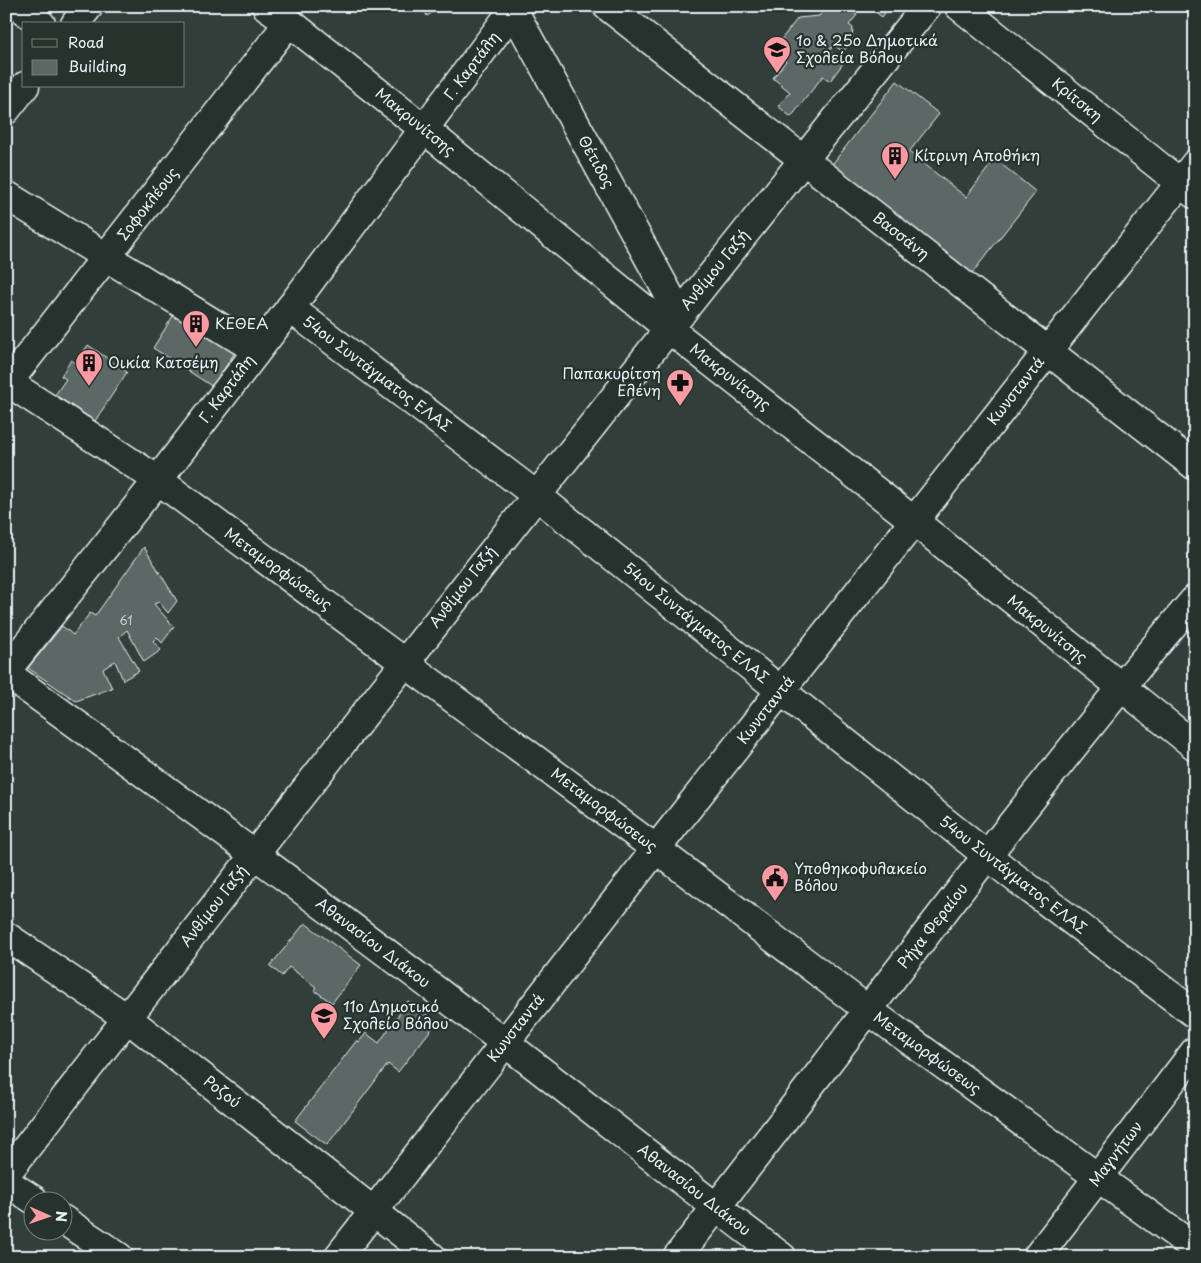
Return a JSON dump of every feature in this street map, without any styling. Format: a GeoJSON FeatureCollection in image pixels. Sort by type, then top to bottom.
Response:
{"type":"FeatureCollection","features":[{"type":"Feature","properties":{"kind":"street"},"geometry":{"type":"LineString","coordinates":[[19,6],[39,22]]}},
{"type":"Feature","properties":{"kind":"street"},"geometry":{"type":"LineString","coordinates":[[77,22],[89,6]]}},
{"type":"Feature","properties":{"kind":"street","name":"Μακρυνίτσης"},"geometry":{"type":"LineString","coordinates":[[266,6],[674,322],[914,521],[1195,746]]}},
{"type":"Feature","properties":{"kind":"street","name":"Βασσάνη"},"geometry":{"type":"LineString","coordinates":[[607,6],[1195,466]]}},
{"type":"Feature","properties":{"kind":"street","name":"Ανθίμου Γαζή"},"geometry":{"type":"LineString","coordinates":[[6,1174],[536,495],[927,6]]}},
{"type":"Feature","properties":{"kind":"street","name":"Κρίτσκη"},"geometry":{"type":"LineString","coordinates":[[959,6],[1190,180]]}},
{"type":"Feature","properties":{"kind":"street","name":"Γ. Καρτάλη"},"geometry":{"type":"LineString","coordinates":[[6,672],[158,480],[290,308],[514,7]]}},
{"type":"Feature","properties":{"kind":"street","name":"Θέτιδος"},"geometry":{"type":"LineString","coordinates":[[514,7],[674,322]]}},
{"type":"Feature","properties":{"kind":"street","name":"Σοφοκλέους"},"geometry":{"type":"LineString","coordinates":[[7,383],[289,22]]}},
{"type":"Feature","properties":{"kind":"street"},"geometry":{"type":"LineString","coordinates":[[6,110],[23,88]]}},
{"type":"Feature","properties":{"kind":"street","name":"Κωνσταντά"},"geometry":{"type":"LineString","coordinates":[[338,1257],[1048,351],[1190,180]]}},
{"type":"Feature","properties":{"kind":"street"},"geometry":{"type":"LineString","coordinates":[[6,195],[257,350]]}},
{"type":"Feature","properties":{"kind":"street","name":"54ου Συντάγματος ΕΛΑΣ"},"geometry":{"type":"LineString","coordinates":[[290,308],[536,495],[988,856],[1195,1014]]}},
{"type":"Feature","properties":{"kind":"street","name":"Μεταμορφώσεως"},"geometry":{"type":"LineString","coordinates":[[7,383],[158,480],[656,849],[868,1010],[1195,1248]]}},
{"type":"Feature","properties":{"kind":"street","name":"Ρήγα Φεραίου"},"geometry":{"type":"LineString","coordinates":[[677,1257],[1120,687],[1195,599]]}},
{"type":"Feature","properties":{"kind":"street","name":"Αθανασίου Διάκου"},"geometry":{"type":"LineString","coordinates":[[6,672],[255,853],[505,1042],[716,1208],[782,1257]]}},
{"type":"Feature","properties":{"kind":"street","name":"Ροζού"},"geometry":{"type":"LineString","coordinates":[[6,936],[127,1018],[432,1257]]}},
{"type":"Feature","properties":{"kind":"street","name":"Μαγνήτων"},"geometry":{"type":"LineString","coordinates":[[1037,1257],[1195,1051]]}},
{"type":"Feature","properties":{"kind":"street"},"geometry":{"type":"LineString","coordinates":[[6,1182],[22,1192]]}},
{"type":"Feature","properties":{"kind":"street"},"geometry":{"type":"LineString","coordinates":[[72,1226],[119,1257]]}},
{"type":"Feature","properties":{"kind":"building"},"geometry":{"type":"Polygon","coordinates":[[[422,6],[442,6],[427,16],[422,6]]]}},
{"type":"Feature","properties":{"kind":"building"},"geometry":{"type":"Polygon","coordinates":[[[827,6],[845,6],[857,15],[849,25],[853,28],[852,40],[843,52],[834,45],[829,51],[844,62],[830,81],[823,76],[791,117],[778,106],[790,92],[773,78],[786,61],[772,51],[798,18],[819,16],[827,6]]]}},
{"type":"Feature","properties":{"kind":"building"},"geometry":{"type":"Polygon","coordinates":[[[868,6],[890,6],[882,17],[868,6]]]}},
{"type":"Feature","properties":{"kind":"building","name":"Κίτρινη Αποθήκη"},"geometry":{"type":"Polygon","coordinates":[[[897,81],[939,114],[909,152],[966,197],[995,159],[1036,192],[969,277],[830,167],[897,81]]]}},
{"type":"Feature","properties":{"kind":"building","name":"ΚΕΘΕΑ"},"geometry":{"type":"Polygon","coordinates":[[[178,308],[238,347],[213,387],[153,348],[178,308]]]}},
{"type":"Feature","properties":{"kind":"building","name":"Οικία Κατσέμη"},"geometry":{"type":"Polygon","coordinates":[[[88,345],[127,372],[95,421],[55,395],[66,379],[61,376],[71,360],[76,363],[88,345]]]}},
{"type":"Feature","properties":{"kind":"building"},"geometry":{"type":"Polygon","coordinates":[[[144,547],[177,601],[168,613],[159,602],[154,604],[174,627],[162,643],[157,637],[153,641],[161,650],[144,662],[127,630],[119,637],[139,671],[123,680],[115,661],[103,669],[112,688],[76,701],[28,668],[62,626],[73,635],[90,613],[95,616],[144,547]]]}},
{"type":"Feature","properties":{"kind":"building"},"geometry":{"type":"Polygon","coordinates":[[[305,923],[361,965],[332,1003],[314,990],[316,987],[289,967],[282,976],[270,966],[305,923]]]}},
{"type":"Feature","properties":{"kind":"building"},"geometry":{"type":"Polygon","coordinates":[[[408,1001],[437,1022],[398,1072],[388,1064],[327,1145],[295,1121],[357,1040],[359,1042],[366,1033],[379,1043],[408,1001]]]}},
{"type":"Feature","properties":{"kind":"place","name":"1ο & 25ο Δημοτικά Σχολεία Βόλου"},"geometry":{"type":"Point","coordinates":[777,74]}},
{"type":"Feature","properties":{"kind":"place","name":"Κίτρινη Αποθήκη"},"geometry":{"type":"Point","coordinates":[895,180]}},
{"type":"Feature","properties":{"kind":"place","name":"ΚΕΘΕΑ"},"geometry":{"type":"Point","coordinates":[196,348]}},
{"type":"Feature","properties":{"kind":"place","name":"Οικία Κατσέμη"},"geometry":{"type":"Point","coordinates":[89,387]}},
{"type":"Feature","properties":{"kind":"place","name":"Παπακυρίτση Ελένη"},"geometry":{"type":"Point","coordinates":[680,407]}},
{"type":"Feature","properties":{"kind":"place","name":"Υποθηκοφυλακείο Βόλου"},"geometry":{"type":"Point","coordinates":[775,902]}},
{"type":"Feature","properties":{"kind":"place","name":"11ο Δημοτικό Σχολείο Βόλου"},"geometry":{"type":"Point","coordinates":[324,1040]}}]}
